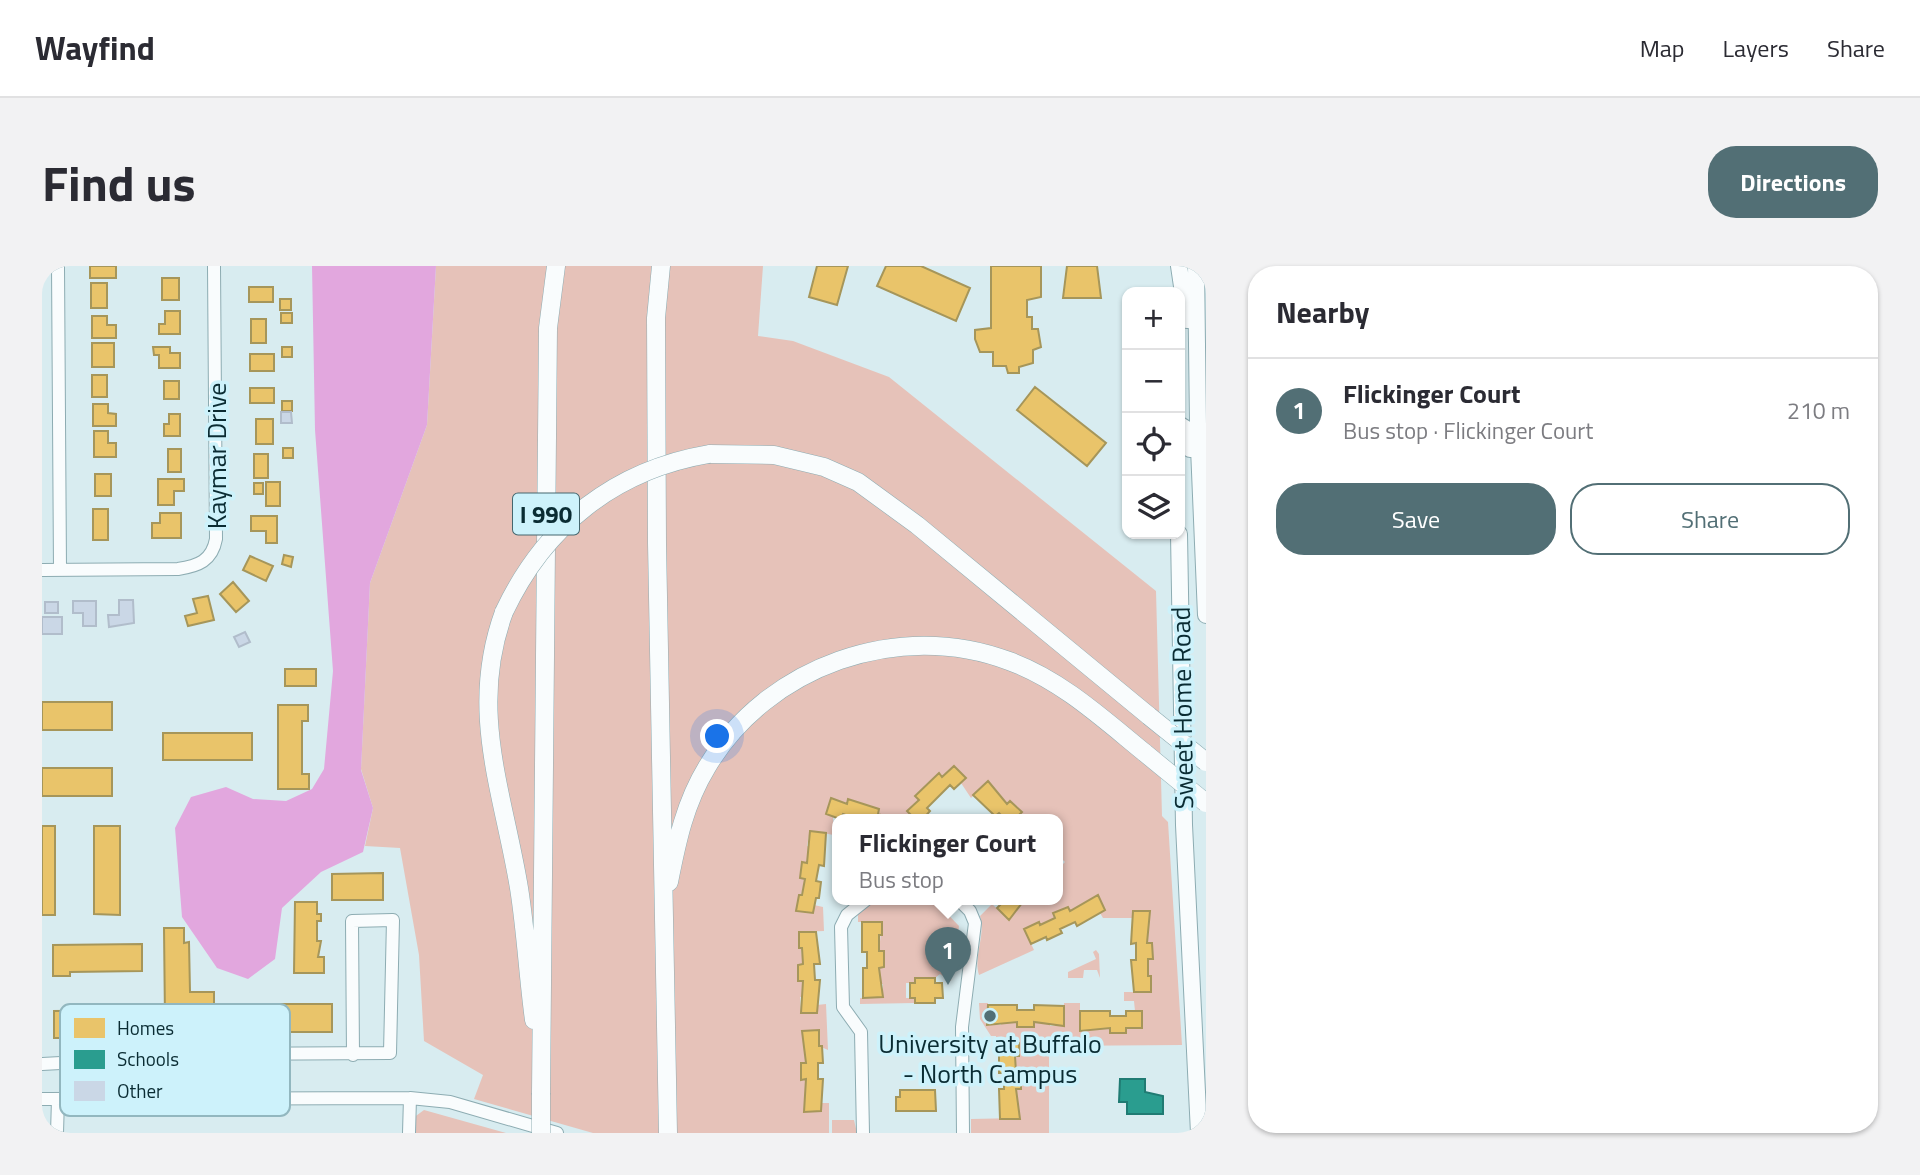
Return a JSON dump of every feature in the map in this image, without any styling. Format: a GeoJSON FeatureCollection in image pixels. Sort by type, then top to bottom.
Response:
{"type":"FeatureCollection","features":[{"type":"Feature","properties":{"kind":"highway","name":"I 990"},"geometry":{"type":"LineString","coordinates":[[541,1133],[548,328],[556,266]]}},
{"type":"Feature","properties":{"kind":"highway"},"geometry":{"type":"LineString","coordinates":[[661,266],[656,318],[656,529],[667,1125]]}},
{"type":"Feature","properties":{"kind":"highway"},"geometry":{"type":"LineString","coordinates":[[540,1065],[519,887],[487,724],[489,667],[504,612],[523,575],[542,547],[560,527],[593,500],[652,468],[709,454],[749,453],[788,457],[824,467],[858,482],[917,524],[1206,762]]}},
{"type":"Feature","properties":{"kind":"highway"},"geometry":{"type":"LineString","coordinates":[[663,920],[682,820],[713,758],[740,724],[769,697],[798,678],[838,660],[879,650],[918,646],[963,649],[995,656],[1055,683],[1206,803]]}},
{"type":"Feature","properties":{"kind":"main road"},"geometry":{"type":"LineString","coordinates":[[1173,266],[1174,287]]}},
{"type":"Feature","properties":{"kind":"main road"},"geometry":{"type":"LineString","coordinates":[[1179,266],[1186,305],[1187,414],[1189,421],[1198,424]]}},
{"type":"Feature","properties":{"kind":"main road","name":"Sweet Home Road"},"geometry":{"type":"LineString","coordinates":[[1196,266],[1198,424],[1206,615]]}},
{"type":"Feature","properties":{"kind":"main road"},"geometry":{"type":"LineString","coordinates":[[1185,429],[1189,433],[1193,512],[1202,555]]}},
{"type":"Feature","properties":{"kind":"main road","name":"Sweet Home Road"},"geometry":{"type":"LineString","coordinates":[[1179,539],[1184,825],[1199,1133]]}},
{"type":"Feature","properties":{"kind":"street"},"geometry":{"type":"LineString","coordinates":[[58,266],[60,570]]}},
{"type":"Feature","properties":{"kind":"street","name":"Kaymar Drive"},"geometry":{"type":"LineString","coordinates":[[42,570],[178,569],[203,563],[215,548],[214,266]]}},
{"type":"Feature","properties":{"kind":"street"},"geometry":{"type":"LineString","coordinates":[[859,905],[847,915],[841,927],[843,1007],[861,1032],[863,1133]]}},
{"type":"Feature","properties":{"kind":"street"},"geometry":{"type":"LineString","coordinates":[[963,1133],[962,1027],[975,923],[964,905]]}},
{"type":"Feature","properties":{"kind":"street"},"geometry":{"type":"LineString","coordinates":[[290,1054],[353,1055],[392,1051],[393,920],[352,921],[353,1055]]}},
{"type":"Feature","properties":{"kind":"street"},"geometry":{"type":"LineString","coordinates":[[42,1064],[60,1063]]}},
{"type":"Feature","properties":{"kind":"street"},"geometry":{"type":"LineString","coordinates":[[290,1098],[410,1098],[450,1102],[558,1133]]}},
{"type":"Feature","properties":{"kind":"street"},"geometry":{"type":"LineString","coordinates":[[409,1133],[410,1098]]}},
{"type":"Feature","properties":{"kind":"street"},"geometry":{"type":"LineString","coordinates":[[42,1099],[58,1099],[57,1133]]}},
{"type":"Feature","properties":{"kind":"shaded area"},"geometry":{"type":"Polygon","coordinates":[[[312,266],[436,266],[427,425],[370,583],[361,770],[373,808],[363,852],[321,872],[282,908],[275,959],[248,979],[217,968],[182,917],[175,828],[191,797],[226,787],[253,799],[286,801],[312,789],[324,769],[333,671],[315,430],[312,266]]]}},
{"type":"Feature","properties":{"kind":"shaded area"},"geometry":{"type":"Polygon","coordinates":[[[436,266],[763,266],[758,336],[793,341],[889,377],[1156,591],[1162,816],[1168,822],[1182,1045],[1049,1046],[1049,1133],[971,1133],[971,1119],[1020,1118],[1016,1089],[1021,1088],[1021,1073],[1016,1072],[1015,1056],[1019,1056],[1019,1043],[996,1043],[996,1036],[991,1036],[980,1019],[979,1003],[988,1003],[988,1025],[1001,1025],[1001,1022],[1050,1022],[1050,1026],[1063,1026],[1064,1003],[1080,1003],[1080,1031],[1110,1028],[1110,1033],[1125,1033],[1126,1028],[1142,1028],[1142,1012],[1135,1011],[1134,1001],[1124,1001],[1124,992],[1151,992],[1148,959],[1153,959],[1152,944],[1147,943],[1150,911],[1133,918],[1103,918],[1100,913],[1105,910],[1098,895],[1070,911],[1067,907],[1053,913],[1055,918],[1040,925],[1038,922],[1024,929],[1034,950],[979,975],[977,961],[982,931],[980,916],[991,905],[1009,920],[1020,905],[1063,905],[1063,814],[1020,814],[1022,812],[1010,801],[1007,804],[988,781],[971,798],[961,783],[939,774],[915,795],[919,800],[907,811],[910,814],[878,814],[879,809],[849,799],[847,804],[832,799],[826,814],[832,817],[832,835],[810,831],[807,863],[802,863],[800,878],[805,879],[797,911],[813,913],[814,905],[823,907],[824,931],[799,932],[803,964],[798,965],[798,980],[803,981],[801,1013],[817,1013],[817,1005],[826,1004],[828,1050],[819,1046],[819,1031],[802,1031],[806,1063],[801,1063],[801,1079],[806,1079],[804,1112],[820,1111],[820,1103],[829,1103],[829,1133],[593,1133],[474,1099],[483,1075],[424,1041],[419,955],[400,848],[365,846],[373,808],[361,769],[370,583],[427,425],[436,266]]]}},
{"type":"Feature","properties":{"kind":"shaded area"},"geometry":{"type":"Polygon","coordinates":[[[869,905],[939,905],[959,926],[951,981],[940,974],[935,978],[915,978],[915,983],[906,983],[906,998],[915,998],[915,1003],[860,1004],[860,998],[883,997],[883,984],[879,984],[879,968],[884,967],[884,952],[879,951],[882,922],[858,922],[858,914],[869,905]]]}},
{"type":"Feature","properties":{"kind":"shaded area"},"geometry":{"type":"Polygon","coordinates":[[[1096,950],[1099,954],[1100,978],[1097,970],[1084,970],[1083,978],[1068,978],[1068,972],[1096,959],[1093,952],[1096,950]]]}},
{"type":"Feature","properties":{"kind":"shaded area"},"geometry":{"type":"Polygon","coordinates":[[[424,1110],[506,1133],[409,1133],[409,1121],[424,1110]]]}},
{"type":"Feature","properties":{"kind":"shaded area"},"geometry":{"type":"Polygon","coordinates":[[[832,1120],[854,1120],[857,1133],[832,1133],[832,1120]]]}},
{"type":"Feature","properties":{"kind":"building: Homes"},"geometry":{"type":"Polygon","coordinates":[[[90,266],[116,266],[116,278],[90,278],[90,266]]]}},
{"type":"Feature","properties":{"kind":"building: Homes"},"geometry":{"type":"Polygon","coordinates":[[[817,266],[848,266],[837,305],[809,297],[817,266]]]}},
{"type":"Feature","properties":{"kind":"building: Homes"},"geometry":{"type":"Polygon","coordinates":[[[886,266],[921,266],[970,288],[956,321],[877,286],[886,266]]]}},
{"type":"Feature","properties":{"kind":"building: Homes"},"geometry":{"type":"Polygon","coordinates":[[[991,266],[1041,266],[1041,297],[1027,300],[1027,317],[1032,317],[1032,329],[1038,329],[1041,347],[1033,350],[1033,363],[1019,367],[1019,373],[1008,373],[1006,366],[993,366],[993,352],[980,352],[975,339],[975,330],[991,328],[991,266]]]}},
{"type":"Feature","properties":{"kind":"building: Homes"},"geometry":{"type":"Polygon","coordinates":[[[1067,266],[1097,266],[1101,298],[1063,298],[1067,266]]]}},
{"type":"Feature","properties":{"kind":"building: Homes"},"geometry":{"type":"Polygon","coordinates":[[[162,278],[179,278],[179,300],[162,300],[162,278]]]}},
{"type":"Feature","properties":{"kind":"building: Homes"},"geometry":{"type":"Polygon","coordinates":[[[91,283],[107,283],[107,308],[91,308],[91,283]]]}},
{"type":"Feature","properties":{"kind":"building: Homes"},"geometry":{"type":"Polygon","coordinates":[[[249,287],[273,287],[273,302],[249,302],[249,287]]]}},
{"type":"Feature","properties":{"kind":"building: Homes"},"geometry":{"type":"Polygon","coordinates":[[[280,299],[291,299],[291,310],[280,310],[280,299]]]}},
{"type":"Feature","properties":{"kind":"building: Homes"},"geometry":{"type":"Polygon","coordinates":[[[165,311],[180,311],[180,334],[159,334],[159,324],[165,324],[165,311]]]}},
{"type":"Feature","properties":{"kind":"building: Homes"},"geometry":{"type":"Polygon","coordinates":[[[281,313],[292,313],[292,323],[281,323],[281,313]]]}},
{"type":"Feature","properties":{"kind":"building: Homes"},"geometry":{"type":"Polygon","coordinates":[[[92,316],[107,316],[107,325],[116,325],[116,338],[92,338],[92,316]]]}},
{"type":"Feature","properties":{"kind":"building: Homes"},"geometry":{"type":"Polygon","coordinates":[[[251,319],[266,319],[266,343],[251,343],[251,319]]]}},
{"type":"Feature","properties":{"kind":"building: Homes"},"geometry":{"type":"Polygon","coordinates":[[[92,343],[114,343],[114,367],[92,367],[92,343]]]}},
{"type":"Feature","properties":{"kind":"building: Homes"},"geometry":{"type":"Polygon","coordinates":[[[153,347],[170,347],[170,353],[180,353],[180,368],[159,368],[159,355],[154,355],[153,347]]]}},
{"type":"Feature","properties":{"kind":"building: Homes"},"geometry":{"type":"Polygon","coordinates":[[[282,347],[292,347],[292,357],[282,357],[282,347]]]}},
{"type":"Feature","properties":{"kind":"building: Homes"},"geometry":{"type":"Polygon","coordinates":[[[250,354],[274,354],[274,371],[250,371],[250,354]]]}},
{"type":"Feature","properties":{"kind":"building: Homes"},"geometry":{"type":"Polygon","coordinates":[[[92,375],[107,375],[107,397],[92,397],[92,375]]]}},
{"type":"Feature","properties":{"kind":"building: Homes"},"geometry":{"type":"Polygon","coordinates":[[[164,381],[179,381],[179,399],[164,399],[164,381]]]}},
{"type":"Feature","properties":{"kind":"building: Homes"},"geometry":{"type":"Polygon","coordinates":[[[1035,387],[1106,443],[1087,466],[1017,410],[1035,387]]]}},
{"type":"Feature","properties":{"kind":"building: Homes"},"geometry":{"type":"Polygon","coordinates":[[[250,388],[274,388],[274,403],[250,403],[250,388]]]}},
{"type":"Feature","properties":{"kind":"building: Homes"},"geometry":{"type":"Polygon","coordinates":[[[282,401],[292,401],[292,411],[282,411],[282,401]]]}},
{"type":"Feature","properties":{"kind":"building: Homes"},"geometry":{"type":"Polygon","coordinates":[[[93,404],[108,404],[108,413],[116,414],[116,426],[93,426],[93,404]]]}},
{"type":"Feature","properties":{"kind":"building: Homes"},"geometry":{"type":"Polygon","coordinates":[[[169,414],[180,414],[180,436],[164,436],[164,424],[169,424],[169,414]]]}},
{"type":"Feature","properties":{"kind":"building: Homes"},"geometry":{"type":"Polygon","coordinates":[[[256,419],[273,419],[273,444],[256,444],[256,419]]]}},
{"type":"Feature","properties":{"kind":"building: Homes"},"geometry":{"type":"Polygon","coordinates":[[[94,431],[108,431],[108,443],[116,443],[116,457],[94,457],[94,431]]]}},
{"type":"Feature","properties":{"kind":"building: Homes"},"geometry":{"type":"Polygon","coordinates":[[[283,448],[293,448],[293,458],[283,458],[283,448]]]}},
{"type":"Feature","properties":{"kind":"building: Homes"},"geometry":{"type":"Polygon","coordinates":[[[168,449],[181,449],[181,472],[168,472],[168,449]]]}},
{"type":"Feature","properties":{"kind":"building: Homes"},"geometry":{"type":"Polygon","coordinates":[[[254,454],[268,454],[268,478],[254,478],[254,454]]]}},
{"type":"Feature","properties":{"kind":"building: Homes"},"geometry":{"type":"Polygon","coordinates":[[[95,474],[111,474],[111,496],[95,496],[95,474]]]}},
{"type":"Feature","properties":{"kind":"building: Homes"},"geometry":{"type":"Polygon","coordinates":[[[158,479],[184,479],[184,491],[174,491],[174,505],[158,505],[158,479]]]}},
{"type":"Feature","properties":{"kind":"building: Homes"},"geometry":{"type":"Polygon","coordinates":[[[266,482],[280,482],[280,506],[266,506],[266,482]]]}},
{"type":"Feature","properties":{"kind":"building: Homes"},"geometry":{"type":"Polygon","coordinates":[[[254,483],[263,483],[263,494],[254,494],[254,483]]]}},
{"type":"Feature","properties":{"kind":"building: Homes"},"geometry":{"type":"Polygon","coordinates":[[[93,509],[108,509],[108,540],[93,540],[93,509]]]}},
{"type":"Feature","properties":{"kind":"building: Homes"},"geometry":{"type":"Polygon","coordinates":[[[160,513],[181,513],[181,538],[152,538],[152,523],[160,523],[160,513]]]}},
{"type":"Feature","properties":{"kind":"building: Homes"},"geometry":{"type":"Polygon","coordinates":[[[251,516],[277,516],[277,543],[266,543],[266,531],[251,531],[251,516]]]}},
{"type":"Feature","properties":{"kind":"building: Homes"},"geometry":{"type":"Polygon","coordinates":[[[284,555],[293,557],[291,567],[282,564],[284,555]]]}},
{"type":"Feature","properties":{"kind":"building: Homes"},"geometry":{"type":"Polygon","coordinates":[[[250,556],[273,566],[266,581],[243,570],[250,556]]]}},
{"type":"Feature","properties":{"kind":"building: Homes"},"geometry":{"type":"Polygon","coordinates":[[[233,582],[249,601],[236,612],[220,594],[233,582]]]}},
{"type":"Feature","properties":{"kind":"building: Homes"},"geometry":{"type":"Polygon","coordinates":[[[208,596],[214,620],[188,626],[185,616],[197,613],[193,599],[208,596]]]}},
{"type":"Feature","properties":{"kind":"building: Homes"},"geometry":{"type":"Polygon","coordinates":[[[285,669],[316,669],[316,686],[285,686],[285,669]]]}},
{"type":"Feature","properties":{"kind":"building: Homes"},"geometry":{"type":"Polygon","coordinates":[[[42,702],[112,702],[112,730],[42,730],[42,702]]]}},
{"type":"Feature","properties":{"kind":"building: Homes"},"geometry":{"type":"Polygon","coordinates":[[[278,705],[308,705],[308,721],[302,721],[302,774],[309,774],[309,789],[278,789],[278,705]]]}},
{"type":"Feature","properties":{"kind":"building: Homes"},"geometry":{"type":"Polygon","coordinates":[[[163,733],[252,733],[252,760],[163,760],[163,733]]]}},
{"type":"Feature","properties":{"kind":"building: Homes"},"geometry":{"type":"Polygon","coordinates":[[[954,766],[966,778],[954,789],[950,785],[927,808],[930,811],[927,814],[910,814],[907,811],[919,800],[915,796],[939,773],[942,777],[954,766]]]}},
{"type":"Feature","properties":{"kind":"building: Homes"},"geometry":{"type":"Polygon","coordinates":[[[42,768],[112,768],[112,796],[42,796],[42,768]]]}},
{"type":"Feature","properties":{"kind":"building: Homes"},"geometry":{"type":"Polygon","coordinates":[[[988,781],[1007,804],[1010,801],[1022,812],[993,814],[973,795],[988,781]]]}},
{"type":"Feature","properties":{"kind":"building: Homes"},"geometry":{"type":"Polygon","coordinates":[[[831,798],[847,804],[848,799],[879,809],[878,814],[832,814],[832,816],[826,814],[831,798]]]}},
{"type":"Feature","properties":{"kind":"building: Homes"},"geometry":{"type":"Polygon","coordinates":[[[42,826],[55,826],[55,915],[42,915],[42,826]]]}},
{"type":"Feature","properties":{"kind":"building: Homes"},"geometry":{"type":"Polygon","coordinates":[[[94,826],[120,826],[120,915],[94,914],[94,826]]]}},
{"type":"Feature","properties":{"kind":"building: Homes"},"geometry":{"type":"Polygon","coordinates":[[[810,831],[826,833],[824,866],[819,865],[816,881],[821,882],[819,898],[816,898],[813,913],[796,911],[805,879],[800,878],[802,862],[807,863],[810,831]]]}},
{"type":"Feature","properties":{"kind":"building: Homes"},"geometry":{"type":"Polygon","coordinates":[[[383,873],[383,900],[332,900],[332,874],[383,873]]]}},
{"type":"Feature","properties":{"kind":"building: Homes"},"geometry":{"type":"Polygon","coordinates":[[[1098,895],[1105,910],[1077,926],[1075,922],[1060,929],[1062,933],[1047,940],[1046,937],[1031,944],[1024,929],[1039,922],[1040,925],[1055,918],[1053,913],[1068,907],[1070,911],[1098,895]]]}},
{"type":"Feature","properties":{"kind":"building: Homes"},"geometry":{"type":"Polygon","coordinates":[[[295,902],[317,902],[317,914],[321,914],[321,921],[317,921],[317,941],[321,941],[318,957],[324,957],[324,973],[294,973],[295,902]]]}},
{"type":"Feature","properties":{"kind":"building: Homes"},"geometry":{"type":"Polygon","coordinates":[[[1000,905],[1020,905],[1009,920],[997,908],[1000,905]]]}},
{"type":"Feature","properties":{"kind":"building: Homes"},"geometry":{"type":"Polygon","coordinates":[[[1133,911],[1150,911],[1147,943],[1152,943],[1153,959],[1148,959],[1151,992],[1134,992],[1131,960],[1136,960],[1136,943],[1131,944],[1133,911]]]}},
{"type":"Feature","properties":{"kind":"building: Homes"},"geometry":{"type":"Polygon","coordinates":[[[862,922],[882,922],[879,951],[884,951],[884,967],[879,968],[883,997],[863,998],[863,968],[867,968],[867,952],[862,952],[862,922]]]}},
{"type":"Feature","properties":{"kind":"building: Homes"},"geometry":{"type":"Polygon","coordinates":[[[164,928],[184,928],[184,943],[189,942],[190,992],[214,992],[214,1004],[165,1004],[164,928]]]}},
{"type":"Feature","properties":{"kind":"building: Homes"},"geometry":{"type":"Polygon","coordinates":[[[799,932],[816,932],[820,964],[814,964],[815,980],[820,980],[817,1013],[801,1013],[803,981],[798,981],[798,965],[803,964],[799,932]]]}},
{"type":"Feature","properties":{"kind":"building: Homes"},"geometry":{"type":"Polygon","coordinates":[[[142,944],[142,971],[70,972],[70,976],[53,976],[53,945],[142,944]]]}},
{"type":"Feature","properties":{"kind":"building: Homes"},"geometry":{"type":"Polygon","coordinates":[[[915,978],[935,978],[935,983],[942,983],[943,998],[935,998],[935,1003],[915,1003],[915,998],[910,998],[910,983],[915,983],[915,978]]]}},
{"type":"Feature","properties":{"kind":"building: Homes"},"geometry":{"type":"Polygon","coordinates":[[[290,1004],[332,1004],[332,1032],[290,1032],[290,1004]]]}},
{"type":"Feature","properties":{"kind":"building: Homes"},"geometry":{"type":"Polygon","coordinates":[[[988,1005],[1017,1005],[1017,1010],[1034,1010],[1034,1005],[1064,1006],[1064,1026],[1034,1022],[1034,1027],[1017,1027],[1017,1022],[987,1025],[988,1005]]]}},
{"type":"Feature","properties":{"kind":"building: Homes"},"geometry":{"type":"Polygon","coordinates":[[[54,1011],[60,1011],[60,1038],[54,1038],[54,1011]]]}},
{"type":"Feature","properties":{"kind":"building: Homes"},"geometry":{"type":"Polygon","coordinates":[[[1080,1011],[1110,1011],[1110,1016],[1126,1016],[1126,1011],[1142,1011],[1142,1028],[1126,1028],[1126,1033],[1110,1033],[1110,1028],[1080,1031],[1080,1011]]]}},
{"type":"Feature","properties":{"kind":"building: Homes"},"geometry":{"type":"Polygon","coordinates":[[[819,1030],[823,1063],[818,1063],[818,1079],[823,1079],[821,1111],[804,1112],[806,1079],[801,1080],[801,1063],[806,1063],[802,1031],[819,1030]]]}},
{"type":"Feature","properties":{"kind":"building: Homes"},"geometry":{"type":"Polygon","coordinates":[[[999,1043],[1019,1043],[1019,1056],[1015,1056],[1016,1072],[1021,1072],[1021,1089],[1016,1089],[1020,1119],[1000,1119],[999,1089],[1004,1089],[1004,1073],[999,1073],[999,1043]]]}},
{"type":"Feature","properties":{"kind":"building: Homes"},"geometry":{"type":"Polygon","coordinates":[[[900,1090],[935,1090],[936,1111],[896,1111],[896,1097],[900,1097],[900,1090]]]}},
{"type":"Feature","properties":{"kind":"building: Schools"},"geometry":{"type":"Polygon","coordinates":[[[1120,1079],[1145,1079],[1145,1092],[1163,1096],[1163,1114],[1127,1114],[1127,1102],[1119,1102],[1120,1079]]]}},
{"type":"Feature","properties":{"kind":"building: Other"},"geometry":{"type":"Polygon","coordinates":[[[281,412],[291,412],[292,423],[281,423],[281,412]]]}},
{"type":"Feature","properties":{"kind":"building: Other"},"geometry":{"type":"Polygon","coordinates":[[[119,600],[133,600],[134,623],[109,627],[108,615],[119,615],[119,600]]]}},
{"type":"Feature","properties":{"kind":"building: Other"},"geometry":{"type":"Polygon","coordinates":[[[73,601],[96,601],[96,626],[83,626],[83,613],[73,613],[73,601]]]}},
{"type":"Feature","properties":{"kind":"building: Other"},"geometry":{"type":"Polygon","coordinates":[[[45,602],[58,602],[58,613],[45,613],[45,602]]]}},
{"type":"Feature","properties":{"kind":"building: Other"},"geometry":{"type":"Polygon","coordinates":[[[42,617],[62,617],[62,634],[42,634],[42,617]]]}},
{"type":"Feature","properties":{"kind":"building: Other"},"geometry":{"type":"Polygon","coordinates":[[[245,632],[250,642],[239,647],[234,637],[245,632]]]}},
{"type":"Feature","properties":{"kind":"place","name":"Flickinger Court"},"geometry":{"type":"Point","coordinates":[948,985]}},
{"type":"Feature","properties":{"kind":"place","name":"University at Buffalo - North Campus"},"geometry":{"type":"Point","coordinates":[990,1016]}}]}
